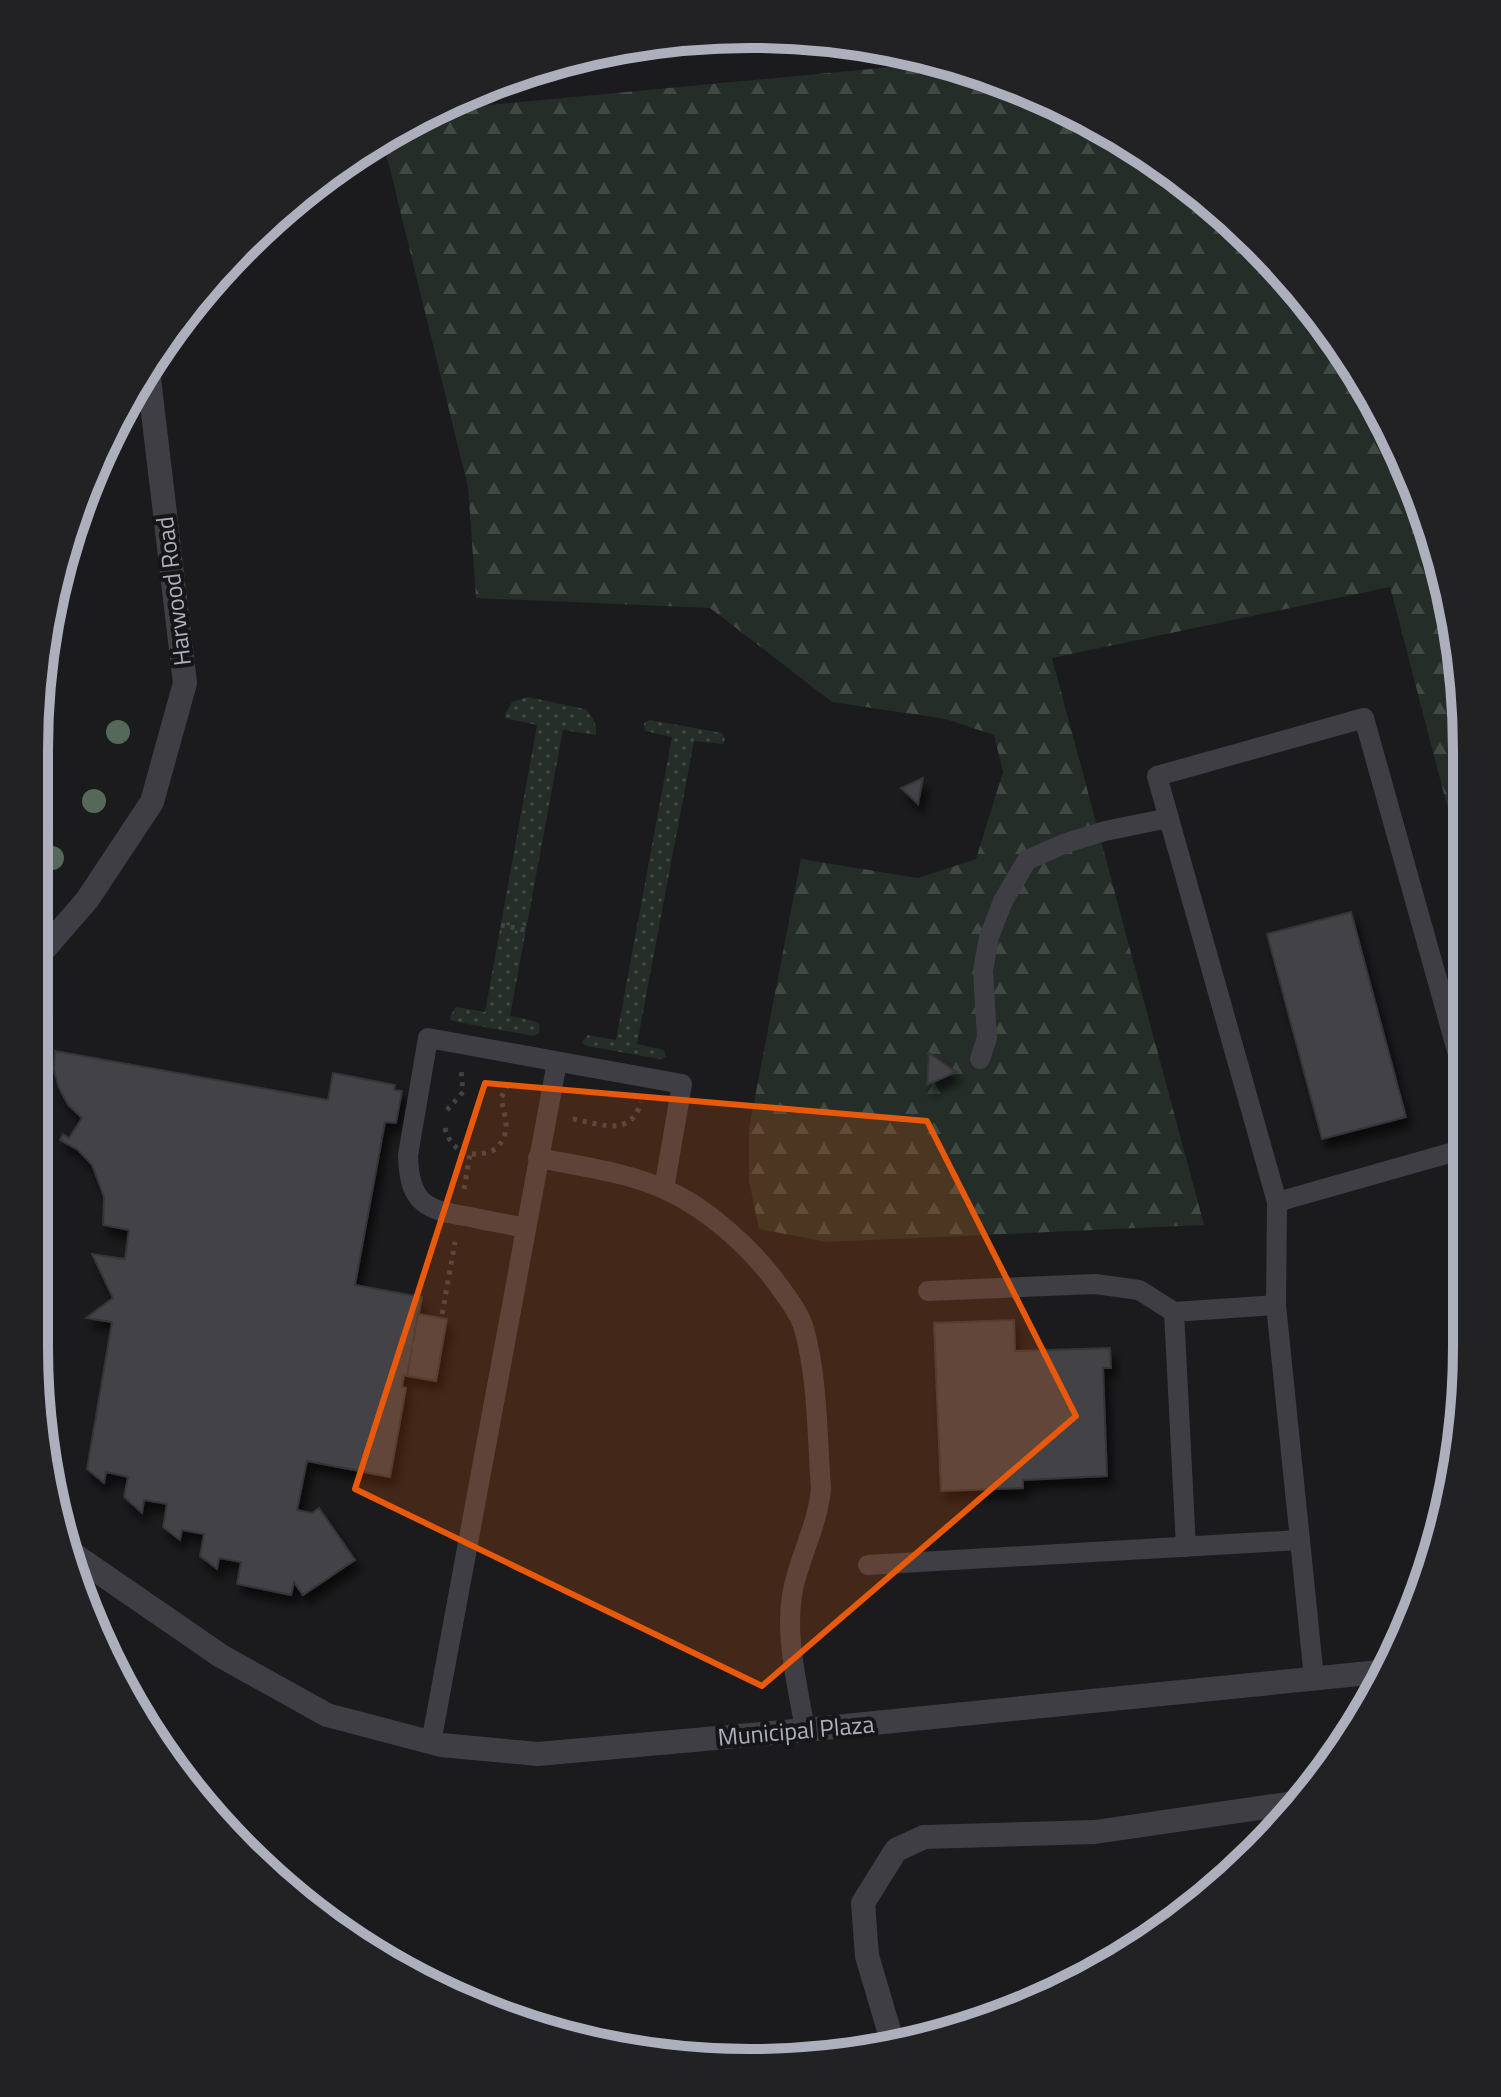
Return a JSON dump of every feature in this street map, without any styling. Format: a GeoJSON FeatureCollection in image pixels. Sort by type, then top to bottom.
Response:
{"type":"FeatureCollection","features":[{"type":"Feature","properties":{"kind":"street","name":"Harwood Road"},"geometry":{"type":"LineString","coordinates":[[48,945],[87,900],[152,802],[185,683],[150,386]]}},
{"type":"Feature","properties":{"kind":"street","name":"Municipal Plaza"},"geometry":{"type":"LineString","coordinates":[[81,1560],[221,1656],[327,1715],[431,1743],[538,1754],[1373,1673]]}},
{"type":"Feature","properties":{"kind":"street"},"geometry":{"type":"LineString","coordinates":[[890,2035],[867,1956],[863,1903],[896,1850],[924,1837],[1095,1832],[1283,1805]]}},
{"type":"Feature","properties":{"kind":"lane"},"geometry":{"type":"LineString","coordinates":[[1314,1678],[1276,1305],[1277,1202],[1157,776],[1364,718],[1453,1036]]}},
{"type":"Feature","properties":{"kind":"lane"},"geometry":{"type":"LineString","coordinates":[[980,1059],[987,1038],[983,971],[989,937],[1003,901],[1027,860],[1105,831],[1169,818]]}},
{"type":"Feature","properties":{"kind":"lane"},"geometry":{"type":"LineString","coordinates":[[525,1228],[437,1212],[415,1192],[408,1175],[408,1155],[428,1038],[682,1084],[664,1189]]}},
{"type":"Feature","properties":{"kind":"lane"},"geometry":{"type":"LineString","coordinates":[[431,1743],[557,1062]]}},
{"type":"Feature","properties":{"kind":"lane"},"geometry":{"type":"LineString","coordinates":[[1277,1202],[1453,1152]]}},
{"type":"Feature","properties":{"kind":"lane"},"geometry":{"type":"LineString","coordinates":[[538,1158],[603,1171],[664,1189],[729,1231],[760,1261],[803,1325],[810,1355],[821,1488],[815,1524],[792,1594],[792,1649],[805,1730]]}},
{"type":"Feature","properties":{"kind":"lane"},"geometry":{"type":"LineString","coordinates":[[928,1291],[1095,1284],[1139,1290],[1174,1312],[1276,1305]]}},
{"type":"Feature","properties":{"kind":"lane"},"geometry":{"type":"LineString","coordinates":[[1174,1312],[1186,1547]]}},
{"type":"Feature","properties":{"kind":"lane"},"geometry":{"type":"LineString","coordinates":[[868,1565],[1300,1540]]}},
{"type":"Feature","properties":{"kind":"path"},"geometry":{"type":"LineString","coordinates":[[501,925],[525,930]]}},
{"type":"Feature","properties":{"kind":"path"},"geometry":{"type":"LineString","coordinates":[[459,1044],[463,1092],[447,1110],[445,1131],[455,1148],[470,1154],[486,1154],[503,1141],[507,1131],[501,1098],[525,1056]]}},
{"type":"Feature","properties":{"kind":"path"},"geometry":{"type":"LineString","coordinates":[[505,1110],[524,1109],[622,1126],[635,1118],[639,1111],[645,1078]]}},
{"type":"Feature","properties":{"kind":"path"},"geometry":{"type":"LineString","coordinates":[[412,1345],[436,1349],[470,1154]]}},
{"type":"Feature","properties":{"kind":"highlighted area"},"geometry":{"type":"Polygon","coordinates":[[[485,1083],[927,1121],[1076,1416],[762,1686],[355,1489],[485,1083]]]}},
{"type":"Feature","properties":{"kind":"green space"},"geometry":{"type":"Polygon","coordinates":[[[907,66],[932,72],[1019,101],[1061,120],[1141,166],[1214,222],[1247,254],[1279,287],[1335,360],[1381,440],[1400,482],[1429,569],[1447,659],[1453,750],[1453,828],[1390,587],[1052,658],[1204,1225],[827,1242],[759,1229],[749,1181],[749,1128],[801,859],[918,878],[976,859],[1003,772],[994,735],[946,719],[832,702],[710,608],[476,598],[468,487],[385,150],[469,107],[907,66]]]}},
{"type":"Feature","properties":{"kind":"green space"},"geometry":{"type":"Polygon","coordinates":[[[528,697],[585,709],[594,720],[596,731],[596,735],[563,730],[510,1016],[540,1025],[539,1033],[534,1036],[457,1022],[450,1016],[456,1007],[485,1012],[537,725],[505,718],[505,714],[512,702],[528,697]]]}},
{"type":"Feature","properties":{"kind":"green space"},"geometry":{"type":"Polygon","coordinates":[[[650,720],[722,733],[725,739],[723,744],[694,741],[637,1044],[664,1050],[666,1057],[660,1059],[586,1046],[582,1042],[588,1035],[616,1040],[672,737],[645,731],[644,723],[650,720]]]}},
{"type":"Feature","properties":{"kind":"building"},"geometry":{"type":"Polygon","coordinates":[[[923,778],[918,804],[901,788],[923,778]]]}},
{"type":"Feature","properties":{"kind":"building"},"geometry":{"type":"Polygon","coordinates":[[[1351,912],[1406,1117],[1322,1139],[1267,934],[1351,912]]]}},
{"type":"Feature","properties":{"kind":"building"},"geometry":{"type":"Polygon","coordinates":[[[55,1051],[328,1100],[333,1073],[395,1085],[394,1090],[402,1091],[396,1123],[385,1122],[355,1285],[422,1297],[407,1376],[404,1375],[402,1387],[406,1388],[390,1477],[307,1461],[297,1510],[312,1513],[319,1508],[355,1560],[303,1595],[294,1582],[291,1595],[237,1584],[241,1562],[219,1558],[217,1569],[200,1556],[204,1534],[182,1530],[180,1540],[163,1527],[167,1504],[144,1500],[142,1513],[124,1497],[128,1477],[106,1472],[104,1483],[87,1469],[112,1322],[86,1318],[113,1298],[92,1254],[125,1259],[129,1230],[103,1225],[104,1197],[92,1165],[78,1150],[60,1140],[63,1134],[69,1138],[82,1118],[68,1105],[59,1088],[54,1070],[55,1051]]]}},
{"type":"Feature","properties":{"kind":"building"},"geometry":{"type":"Polygon","coordinates":[[[929,1053],[956,1072],[927,1085],[929,1053]]]}},
{"type":"Feature","properties":{"kind":"building"},"geometry":{"type":"Polygon","coordinates":[[[418,1314],[447,1319],[436,1381],[407,1376],[418,1314]]]}},
{"type":"Feature","properties":{"kind":"building"},"geometry":{"type":"Polygon","coordinates":[[[1014,1320],[1015,1351],[1110,1348],[1111,1368],[1103,1368],[1107,1476],[1023,1480],[1023,1488],[941,1491],[934,1323],[1014,1320]]]}}]}
